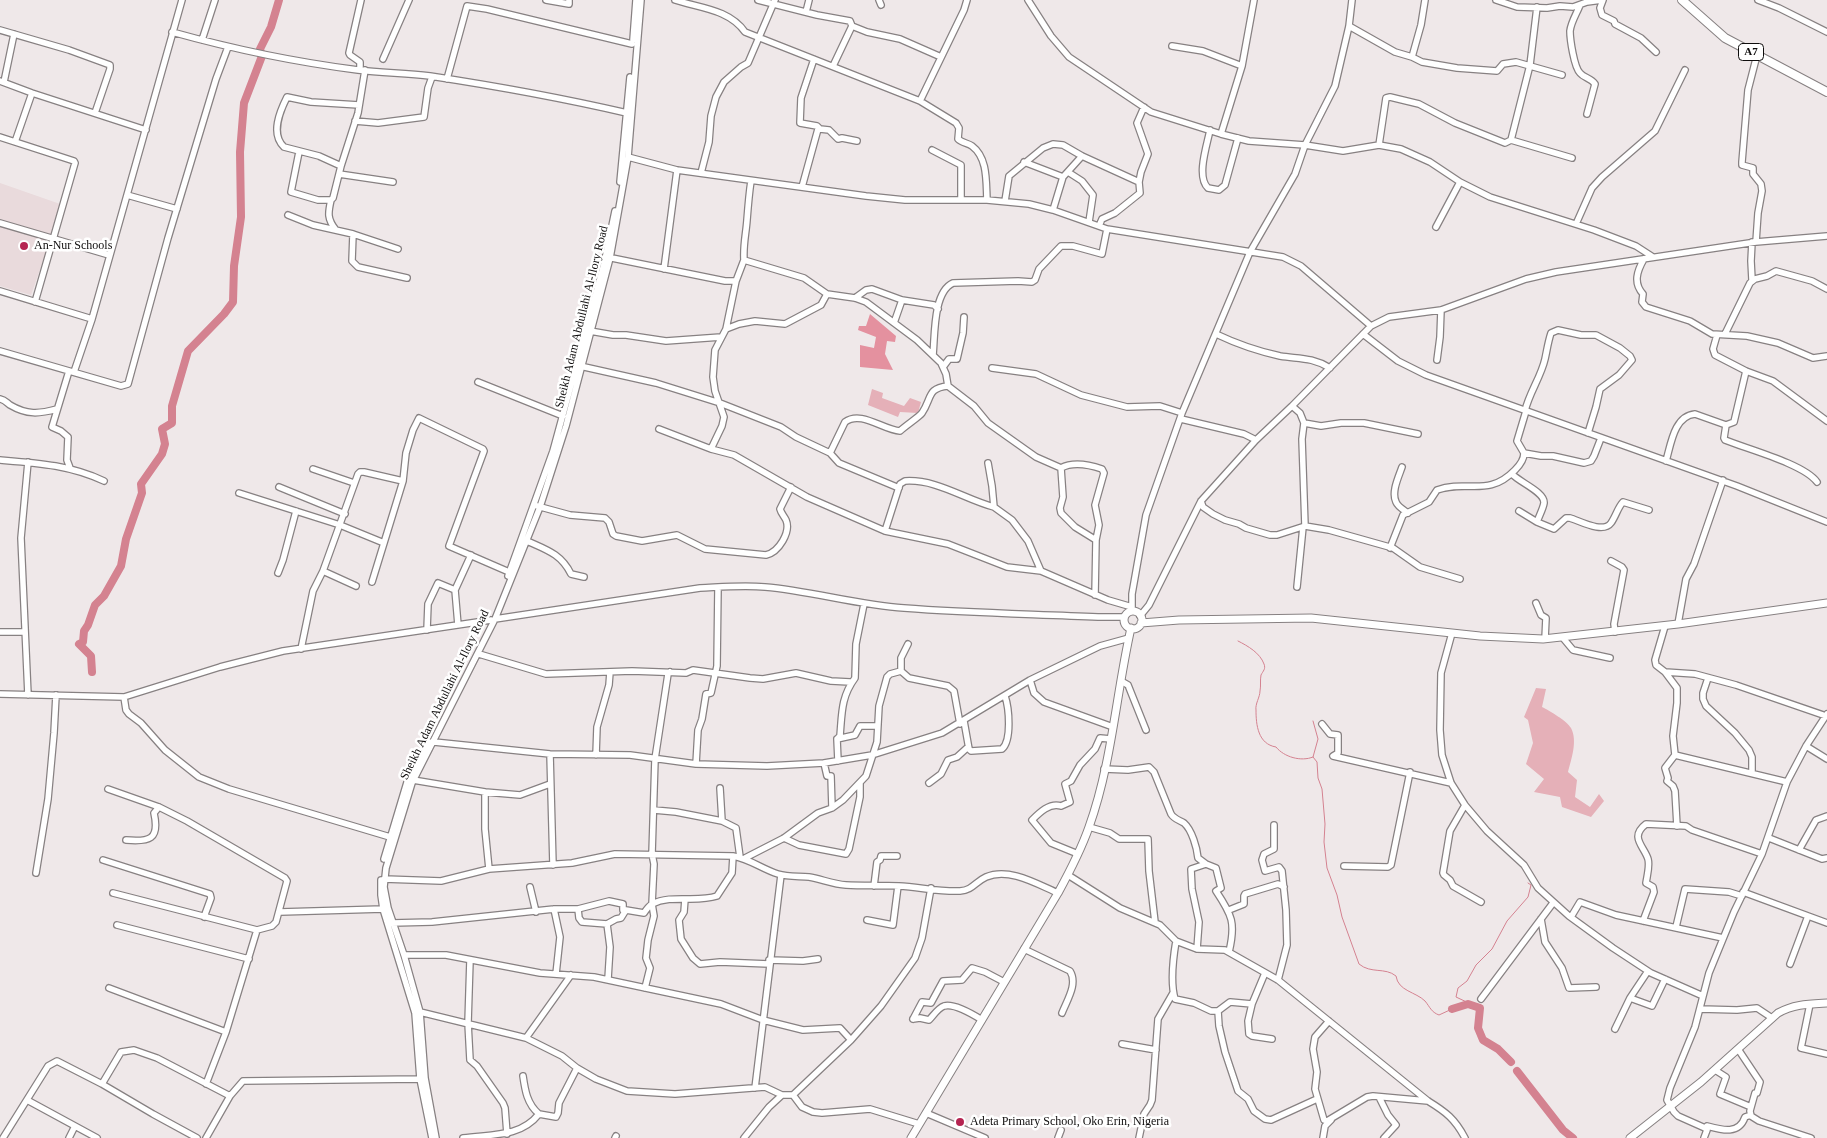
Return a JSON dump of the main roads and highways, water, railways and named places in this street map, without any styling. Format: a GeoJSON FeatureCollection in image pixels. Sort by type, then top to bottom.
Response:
{"type":"FeatureCollection","features":[{"type":"Feature","properties":{"kind":"highway","name":"A7"},"geometry":{"type":"LineString","coordinates":[[1682,0],[1719,34],[1827,92]]}},
{"type":"Feature","properties":{"kind":"highway","name":"A7"},"geometry":{"type":"LineString","coordinates":[[1688,0],[1722,32],[1827,88]]}},
{"type":"Feature","properties":{"kind":"main road"},"geometry":{"type":"LineString","coordinates":[[1131,628],[1124,623],[1124,617],[1132,609],[1141,619],[1164,621],[1311,618],[1480,636],[1545,639],[1664,626],[1827,603]]}},
{"type":"Feature","properties":{"kind":"main road"},"geometry":{"type":"LineString","coordinates":[[1131,628],[1135,628],[1141,619]]}},
{"type":"Feature","properties":{"kind":"main road"},"geometry":{"type":"LineString","coordinates":[[911,1138],[1058,893],[1078,854],[1089,827],[1104,769],[1131,628]]}},
{"type":"Feature","properties":{"kind":"main road"},"geometry":{"type":"LineString","coordinates":[[1630,1138],[1715,1070],[1772,1018],[1787,1008],[1827,1003]]}},
{"type":"Feature","properties":{"kind":"waterway"},"geometry":{"type":"LineString","coordinates":[[92,672],[91,656],[79,644],[83,642],[84,631],[95,605],[104,596],[121,566],[126,539],[142,493],[141,484],[162,454],[165,444],[162,429],[172,423],[172,406],[188,351],[233,302],[234,266],[241,217],[240,152],[244,103],[262,56],[260,49],[271,27],[279,0]]}},
{"type":"Feature","properties":{"kind":"waterway"},"geometry":{"type":"LineString","coordinates":[[1238,641],[1257,653],[1265,666],[1261,675],[1260,693],[1256,708],[1258,728],[1262,738],[1265,742],[1288,756],[1298,759],[1313,757]]}},
{"type":"Feature","properties":{"kind":"waterway"},"geometry":{"type":"LineString","coordinates":[[1313,721],[1318,739],[1313,757],[1317,762],[1318,778],[1322,789],[1327,868],[1359,964],[1368,969],[1392,973],[1396,976],[1400,985],[1425,1001],[1436,1014],[1439,1015],[1452,1009]]}},
{"type":"Feature","properties":{"kind":"waterway"},"geometry":{"type":"LineString","coordinates":[[1473,1005],[1456,997],[1458,988],[1467,981],[1476,965],[1492,949],[1507,921],[1528,897],[1531,885],[1528,883]]}},
{"type":"Feature","properties":{"kind":"waterway"},"geometry":{"type":"LineString","coordinates":[[1452,1009],[1468,1004],[1480,1008],[1478,1028],[1483,1040],[1498,1049],[1511,1062]]}},
{"type":"Feature","properties":{"kind":"waterway"},"geometry":{"type":"LineString","coordinates":[[1517,1071],[1563,1130],[1573,1138]]}},
{"type":"Feature","properties":{"kind":"place","name":"An-Nur Schools"},"geometry":{"type":"Point","coordinates":[24,246]}},
{"type":"Feature","properties":{"kind":"place","name":"Adeta Primary School, Oko Erin, Nigeria"},"geometry":{"type":"Point","coordinates":[960,1122]}}]}
